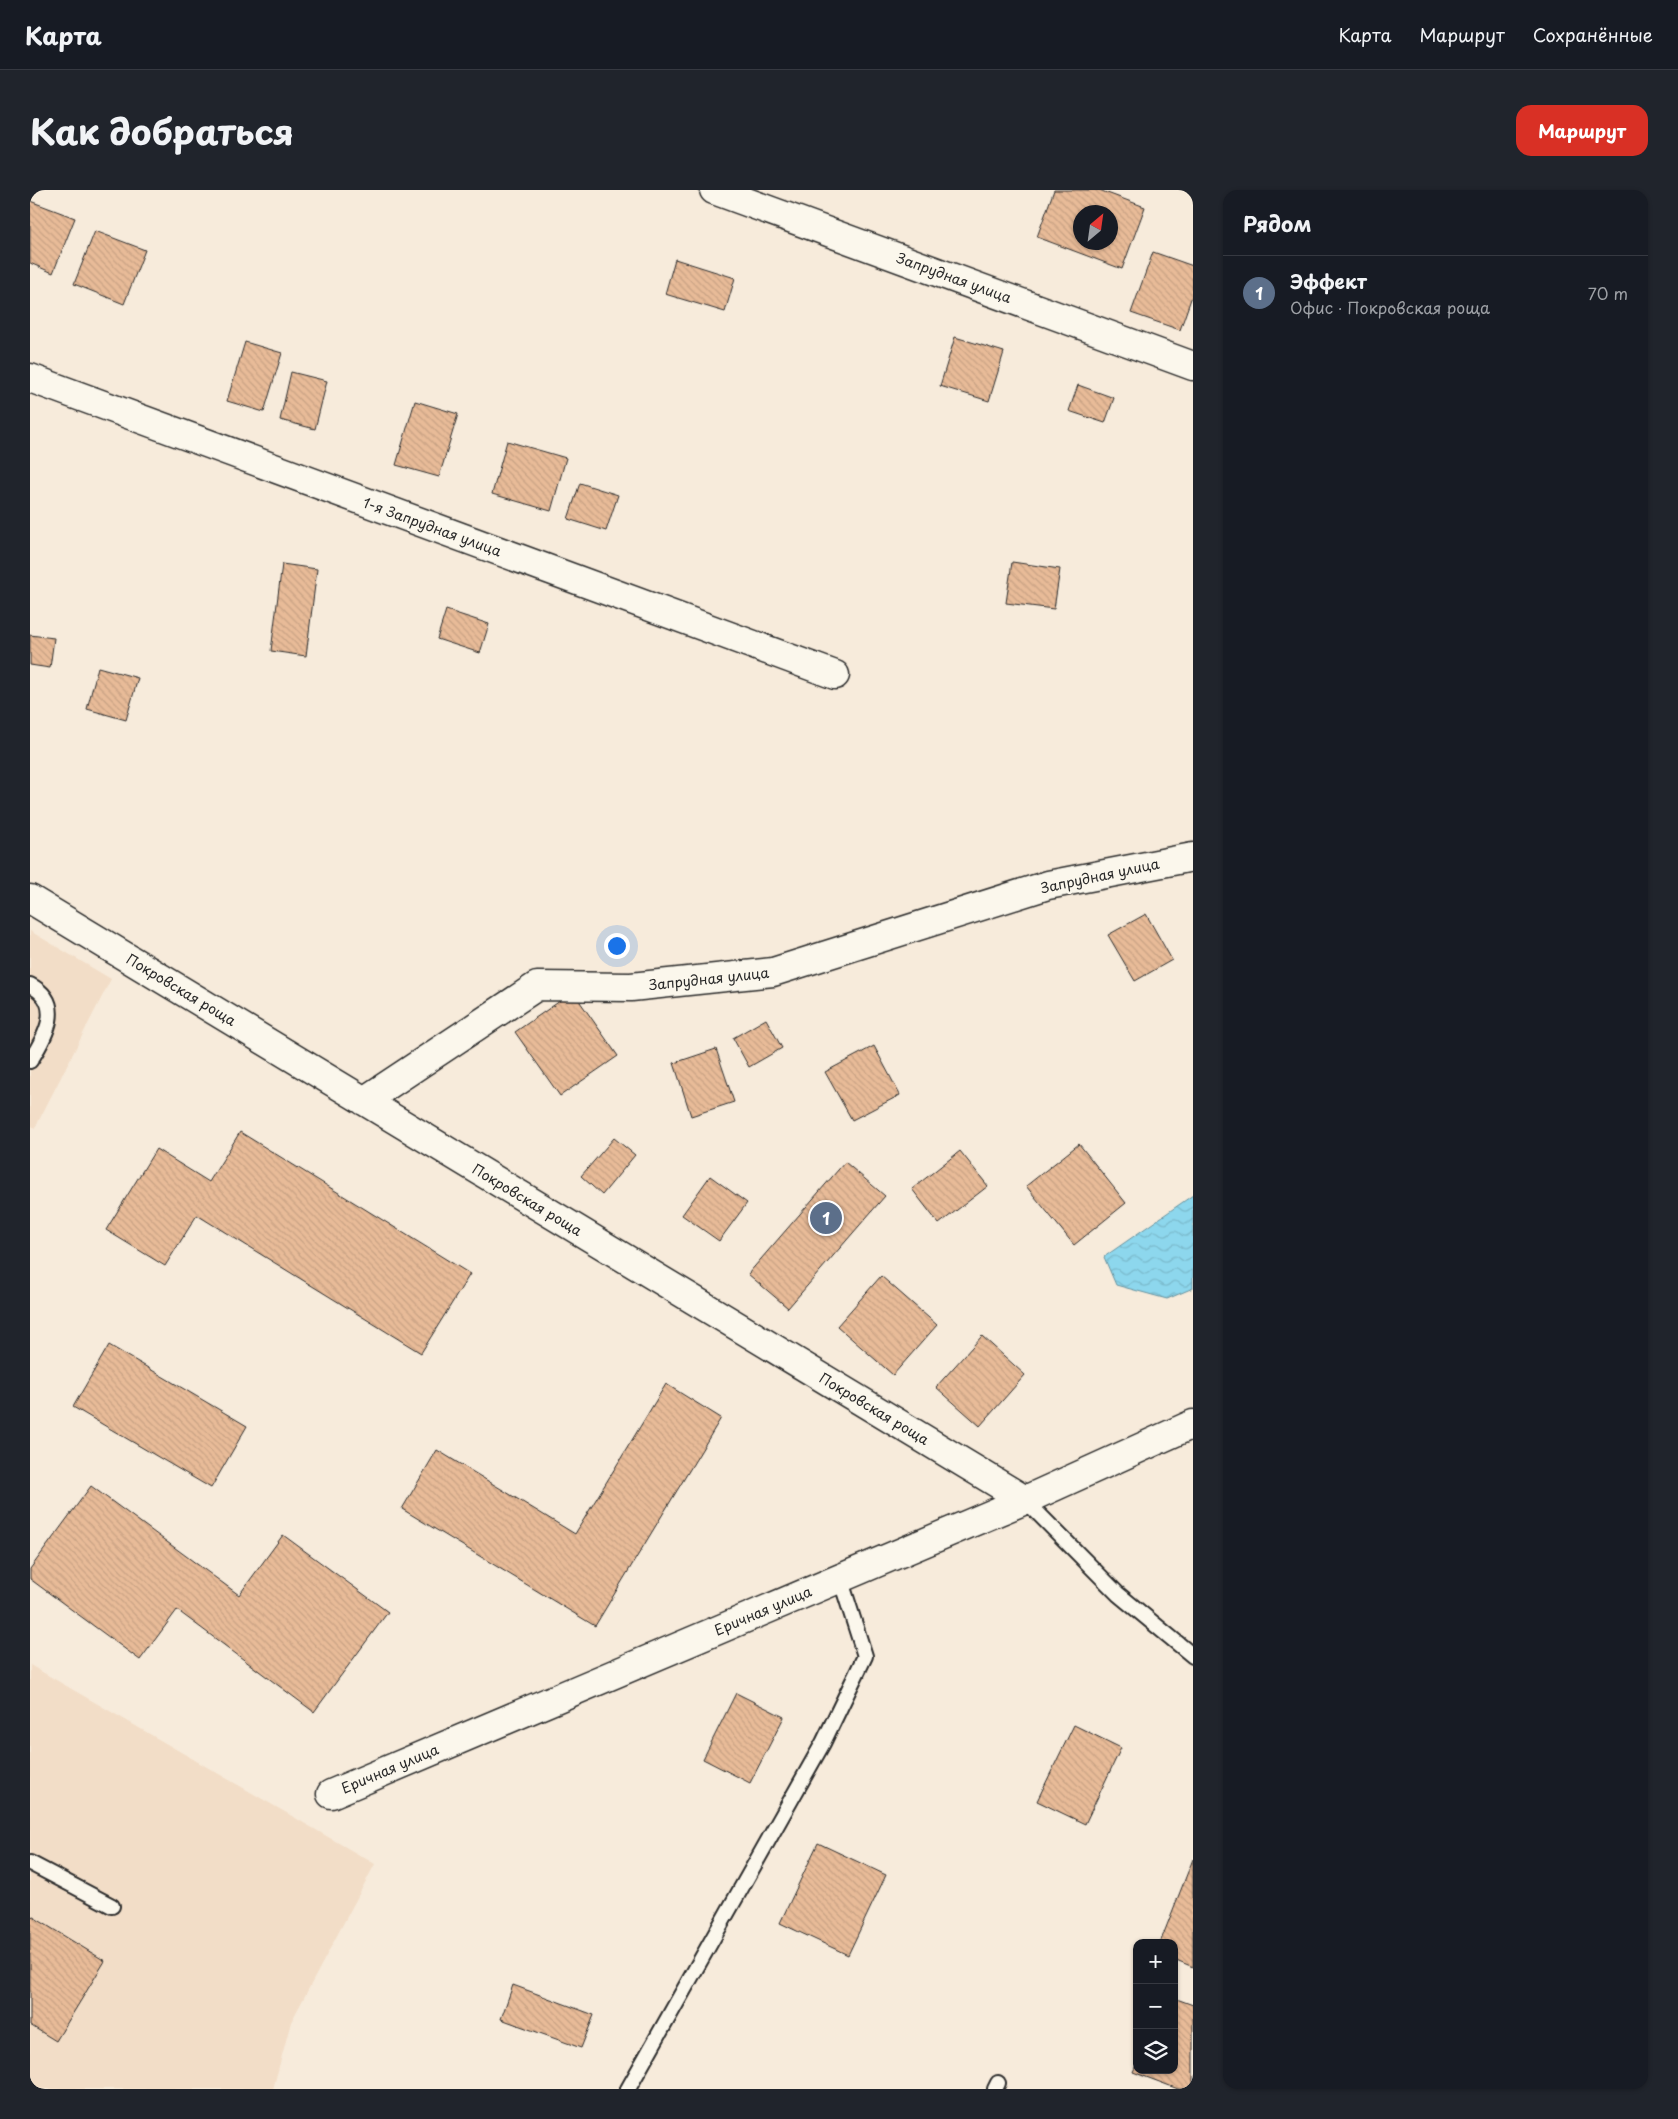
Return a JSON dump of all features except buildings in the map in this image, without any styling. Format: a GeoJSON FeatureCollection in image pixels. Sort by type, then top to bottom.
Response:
{"type":"FeatureCollection","features":[{"type":"Feature","properties":{"kind":"street","name":"Запрудная улица"},"geometry":{"type":"LineString","coordinates":[[714,190],[1193,366]]}},
{"type":"Feature","properties":{"kind":"street","name":"1-я Запрудная улица"},"geometry":{"type":"LineString","coordinates":[[30,378],[835,675]]}},
{"type":"Feature","properties":{"kind":"street","name":"Запрудная улица"},"geometry":{"type":"LineString","coordinates":[[364,1101],[537,986],[631,987],[774,972],[1048,885],[1193,857]]}},
{"type":"Feature","properties":{"kind":"street","name":"Покровская роща"},"geometry":{"type":"LineString","coordinates":[[30,899],[1025,1500]]}},
{"type":"Feature","properties":{"kind":"street","name":"Еричная улица"},"geometry":{"type":"LineString","coordinates":[[331,1794],[1025,1500],[1193,1424]]}},
{"type":"Feature","properties":{"kind":"lane"},"geometry":{"type":"LineString","coordinates":[[30,985],[38,988],[50,1005],[51,1021],[30,1061]]}},
{"type":"Feature","properties":{"kind":"lane"},"geometry":{"type":"LineString","coordinates":[[1025,1500],[1118,1594],[1193,1656]]}},
{"type":"Feature","properties":{"kind":"lane"},"geometry":{"type":"LineString","coordinates":[[628,2089],[823,1743],[865,1656],[840,1578]]}},
{"type":"Feature","properties":{"kind":"lane"},"geometry":{"type":"LineString","coordinates":[[30,1863],[112,1906]]}},
{"type":"Feature","properties":{"kind":"shaded area"},"geometry":{"type":"Polygon","coordinates":[[[30,931],[111,979],[35,1128],[30,1125],[30,931]]]}},
{"type":"Feature","properties":{"kind":"shaded area"},"geometry":{"type":"Polygon","coordinates":[[[30,1665],[375,1864],[291,2022],[273,2089],[30,2089],[30,1665]]]}},
{"type":"Feature","properties":{"kind":"water"},"geometry":{"type":"Polygon","coordinates":[[[1193,1195],[1193,1288],[1167,1299],[1116,1285],[1104,1257],[1193,1195]]]}},
{"type":"Feature","properties":{"kind":"place","name":"Эффект"},"geometry":{"type":"Point","coordinates":[826,1218]}}]}
